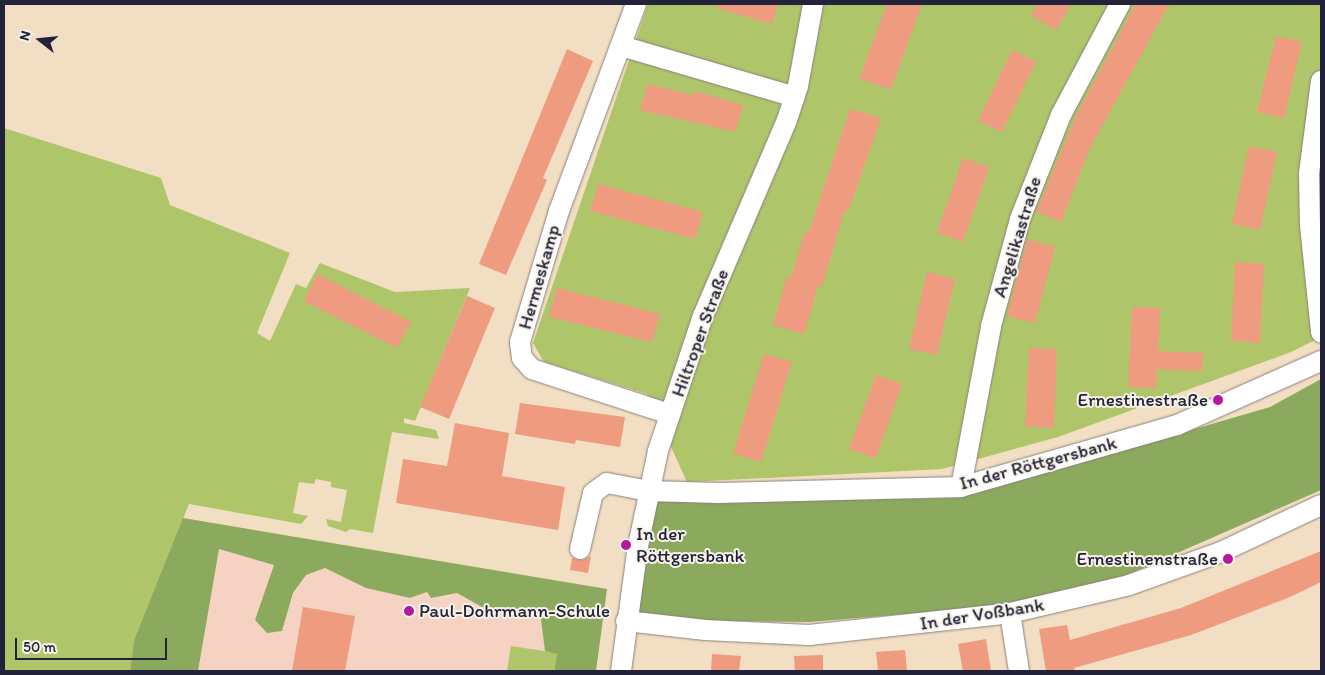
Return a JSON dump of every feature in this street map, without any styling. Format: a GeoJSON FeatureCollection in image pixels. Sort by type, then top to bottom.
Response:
{"type":"FeatureCollection","features":[{"type":"Feature","properties":{"kind":"street","name":"Hermeskamp"},"geometry":{"type":"LineString","coordinates":[[636,4],[559,211],[520,342],[522,358],[532,369],[670,414]]}},
{"type":"Feature","properties":{"kind":"street","name":"Hiltroper Straße"},"geometry":{"type":"LineString","coordinates":[[621,671],[626,621],[649,491],[670,414],[703,316],[773,156],[795,97],[813,4]]}},
{"type":"Feature","properties":{"kind":"street","name":"Angelikastraße"},"geometry":{"type":"LineString","coordinates":[[961,487],[992,326],[1020,219],[1061,115],[1120,4]]}},
{"type":"Feature","properties":{"kind":"street"},"geometry":{"type":"LineString","coordinates":[[621,46],[795,97]]}},
{"type":"Feature","properties":{"kind":"street"},"geometry":{"type":"LineString","coordinates":[[1321,81],[1309,183],[1312,255],[1321,332]]}},
{"type":"Feature","properties":{"kind":"street","name":"In der Röttgersbank"},"geometry":{"type":"LineString","coordinates":[[580,549],[593,492],[600,485],[607,483],[649,491],[718,493],[961,487],[1177,424],[1321,361]]}},
{"type":"Feature","properties":{"kind":"street","name":"In der Voßbank"},"geometry":{"type":"LineString","coordinates":[[626,621],[706,630],[808,635],[1010,613],[1129,585],[1221,552],[1321,505]]}},
{"type":"Feature","properties":{"kind":"street"},"geometry":{"type":"LineString","coordinates":[[1010,613],[1019,671]]}},
{"type":"Feature","properties":{"kind":"shaded area","name":"Paul-Dohrmann-Schule"},"geometry":{"type":"Polygon","coordinates":[[[218,549],[275,565],[256,620],[282,631],[294,593],[306,574],[325,568],[366,588],[410,598],[428,592],[446,598],[457,593],[482,607],[540,612],[545,651],[554,671],[198,671],[218,549]]]}},
{"type":"Feature","properties":{"kind":"green space"},"geometry":{"type":"Polygon","coordinates":[[[648,4],[1321,4],[1321,337],[1291,352],[1058,437],[942,469],[687,482],[647,394],[544,362],[533,343],[648,4]]]}},
{"type":"Feature","properties":{"kind":"green space"},"geometry":{"type":"Polygon","coordinates":[[[4,128],[161,178],[170,205],[290,253],[257,333],[270,341],[296,284],[306,288],[320,263],[395,292],[470,288],[415,421],[404,418],[404,423],[436,430],[439,439],[392,432],[373,533],[350,529],[346,532],[328,526],[326,519],[341,522],[347,490],[331,487],[331,482],[316,479],[314,484],[299,482],[293,513],[308,516],[301,524],[189,504],[134,640],[130,671],[4,671],[4,128]]]}},
{"type":"Feature","properties":{"kind":"green space"},"geometry":{"type":"Polygon","coordinates":[[[1321,379],[1321,490],[1127,575],[1002,606],[809,622],[637,620],[656,502],[958,498],[1270,407],[1321,379]]]}},
{"type":"Feature","properties":{"kind":"green space"},"geometry":{"type":"Polygon","coordinates":[[[183,518],[607,589],[596,671],[554,671],[557,654],[545,651],[540,612],[482,607],[457,593],[431,598],[427,592],[410,598],[366,588],[325,568],[306,575],[293,593],[282,631],[267,633],[255,620],[274,565],[219,549],[198,671],[130,671],[134,640],[183,518]]]}},
{"type":"Feature","properties":{"kind":"green space"},"geometry":{"type":"Polygon","coordinates":[[[511,646],[557,653],[554,671],[507,671],[511,646]]]}},
{"type":"Feature","properties":{"kind":"building"},"geometry":{"type":"Polygon","coordinates":[[[718,4],[778,4],[772,24],[717,8],[718,4]]]}},
{"type":"Feature","properties":{"kind":"building"},"geometry":{"type":"Polygon","coordinates":[[[887,4],[922,4],[891,89],[859,79],[887,4]]]}},
{"type":"Feature","properties":{"kind":"building"},"geometry":{"type":"Polygon","coordinates":[[[1038,4],[1071,4],[1056,30],[1031,15],[1038,4]]]}},
{"type":"Feature","properties":{"kind":"building"},"geometry":{"type":"Polygon","coordinates":[[[1136,4],[1169,4],[1090,148],[1061,222],[1036,212],[1077,114],[1136,4]]]}},
{"type":"Feature","properties":{"kind":"building"},"geometry":{"type":"Polygon","coordinates":[[[1276,36],[1302,42],[1284,118],[1257,112],[1276,36]]]}},
{"type":"Feature","properties":{"kind":"building"},"geometry":{"type":"Polygon","coordinates":[[[567,49],[593,61],[543,178],[547,180],[506,275],[479,264],[567,49]]]}},
{"type":"Feature","properties":{"kind":"building"},"geometry":{"type":"Polygon","coordinates":[[[1012,50],[1036,62],[1002,132],[978,121],[1012,50]]]}},
{"type":"Feature","properties":{"kind":"building"},"geometry":{"type":"Polygon","coordinates":[[[647,84],[694,95],[695,91],[743,105],[735,132],[640,110],[647,84]]]}},
{"type":"Feature","properties":{"kind":"building"},"geometry":{"type":"Polygon","coordinates":[[[850,109],[881,118],[848,212],[844,211],[822,287],[818,286],[804,334],[773,325],[787,277],[791,278],[805,231],[809,232],[850,109]]]}},
{"type":"Feature","properties":{"kind":"building"},"geometry":{"type":"Polygon","coordinates":[[[1249,146],[1277,152],[1260,230],[1232,224],[1249,146]]]}},
{"type":"Feature","properties":{"kind":"building"},"geometry":{"type":"Polygon","coordinates":[[[963,158],[989,167],[963,242],[937,233],[963,158]]]}},
{"type":"Feature","properties":{"kind":"building"},"geometry":{"type":"Polygon","coordinates":[[[598,184],[703,212],[695,239],[590,211],[598,184]]]}},
{"type":"Feature","properties":{"kind":"building"},"geometry":{"type":"Polygon","coordinates":[[[1027,239],[1055,247],[1035,323],[1007,316],[1027,239]]]}},
{"type":"Feature","properties":{"kind":"building"},"geometry":{"type":"Polygon","coordinates":[[[1235,262],[1264,264],[1260,343],[1231,341],[1235,262]]]}},
{"type":"Feature","properties":{"kind":"building"},"geometry":{"type":"Polygon","coordinates":[[[927,272],[955,279],[937,355],[909,349],[927,272]]]}},
{"type":"Feature","properties":{"kind":"building"},"geometry":{"type":"Polygon","coordinates":[[[317,274],[411,322],[397,348],[304,301],[317,274]]]}},
{"type":"Feature","properties":{"kind":"building"},"geometry":{"type":"Polygon","coordinates":[[[557,288],[660,314],[652,342],[549,317],[557,288]]]}},
{"type":"Feature","properties":{"kind":"building"},"geometry":{"type":"Polygon","coordinates":[[[467,296],[495,308],[449,419],[420,407],[467,296]]]}},
{"type":"Feature","properties":{"kind":"building"},"geometry":{"type":"Polygon","coordinates":[[[1132,307],[1160,308],[1158,351],[1203,353],[1202,371],[1157,369],[1156,388],[1128,387],[1132,307]]]}},
{"type":"Feature","properties":{"kind":"building"},"geometry":{"type":"Polygon","coordinates":[[[1029,348],[1057,349],[1054,428],[1025,426],[1029,348]]]}},
{"type":"Feature","properties":{"kind":"building"},"geometry":{"type":"Polygon","coordinates":[[[764,354],[792,362],[761,462],[733,453],[764,354]]]}},
{"type":"Feature","properties":{"kind":"building"},"geometry":{"type":"Polygon","coordinates":[[[876,375],[902,384],[876,458],[849,449],[876,375]]]}},
{"type":"Feature","properties":{"kind":"building"},"geometry":{"type":"Polygon","coordinates":[[[520,403],[625,417],[620,447],[576,440],[575,444],[515,434],[520,403]]]}},
{"type":"Feature","properties":{"kind":"building"},"geometry":{"type":"Polygon","coordinates":[[[455,423],[509,433],[502,476],[565,487],[558,530],[396,503],[403,459],[447,466],[455,423]]]}},
{"type":"Feature","properties":{"kind":"building"},"geometry":{"type":"Polygon","coordinates":[[[1321,551],[1321,582],[1290,597],[1191,635],[1074,668],[1075,671],[1046,671],[1039,629],[1067,625],[1070,640],[1181,608],[1321,551]]]}},
{"type":"Feature","properties":{"kind":"building"},"geometry":{"type":"Polygon","coordinates":[[[591,556],[588,573],[570,570],[572,558],[583,560],[591,556]]]}},
{"type":"Feature","properties":{"kind":"building"},"geometry":{"type":"Polygon","coordinates":[[[303,607],[355,616],[345,671],[292,671],[303,607]]]}},
{"type":"Feature","properties":{"kind":"building"},"geometry":{"type":"Polygon","coordinates":[[[986,639],[991,671],[963,671],[958,644],[986,639]]]}},
{"type":"Feature","properties":{"kind":"building"},"geometry":{"type":"Polygon","coordinates":[[[905,650],[907,671],[878,671],[876,652],[905,650]]]}},
{"type":"Feature","properties":{"kind":"building"},"geometry":{"type":"Polygon","coordinates":[[[712,654],[741,656],[739,671],[711,671],[712,654]]]}},
{"type":"Feature","properties":{"kind":"building"},"geometry":{"type":"Polygon","coordinates":[[[823,655],[823,671],[795,671],[794,656],[823,655]]]}},
{"type":"Feature","properties":{"kind":"place","name":"Ernestinestraße"},"geometry":{"type":"Point","coordinates":[1218,400]}},
{"type":"Feature","properties":{"kind":"place","name":"In der Röttgersbank"},"geometry":{"type":"Point","coordinates":[626,545]}},
{"type":"Feature","properties":{"kind":"place","name":"Ernestinenstraße"},"geometry":{"type":"Point","coordinates":[1228,559]}},
{"type":"Feature","properties":{"kind":"place","name":"Paul-Dohrmann-Schule"},"geometry":{"type":"Point","coordinates":[409,611]}}]}
